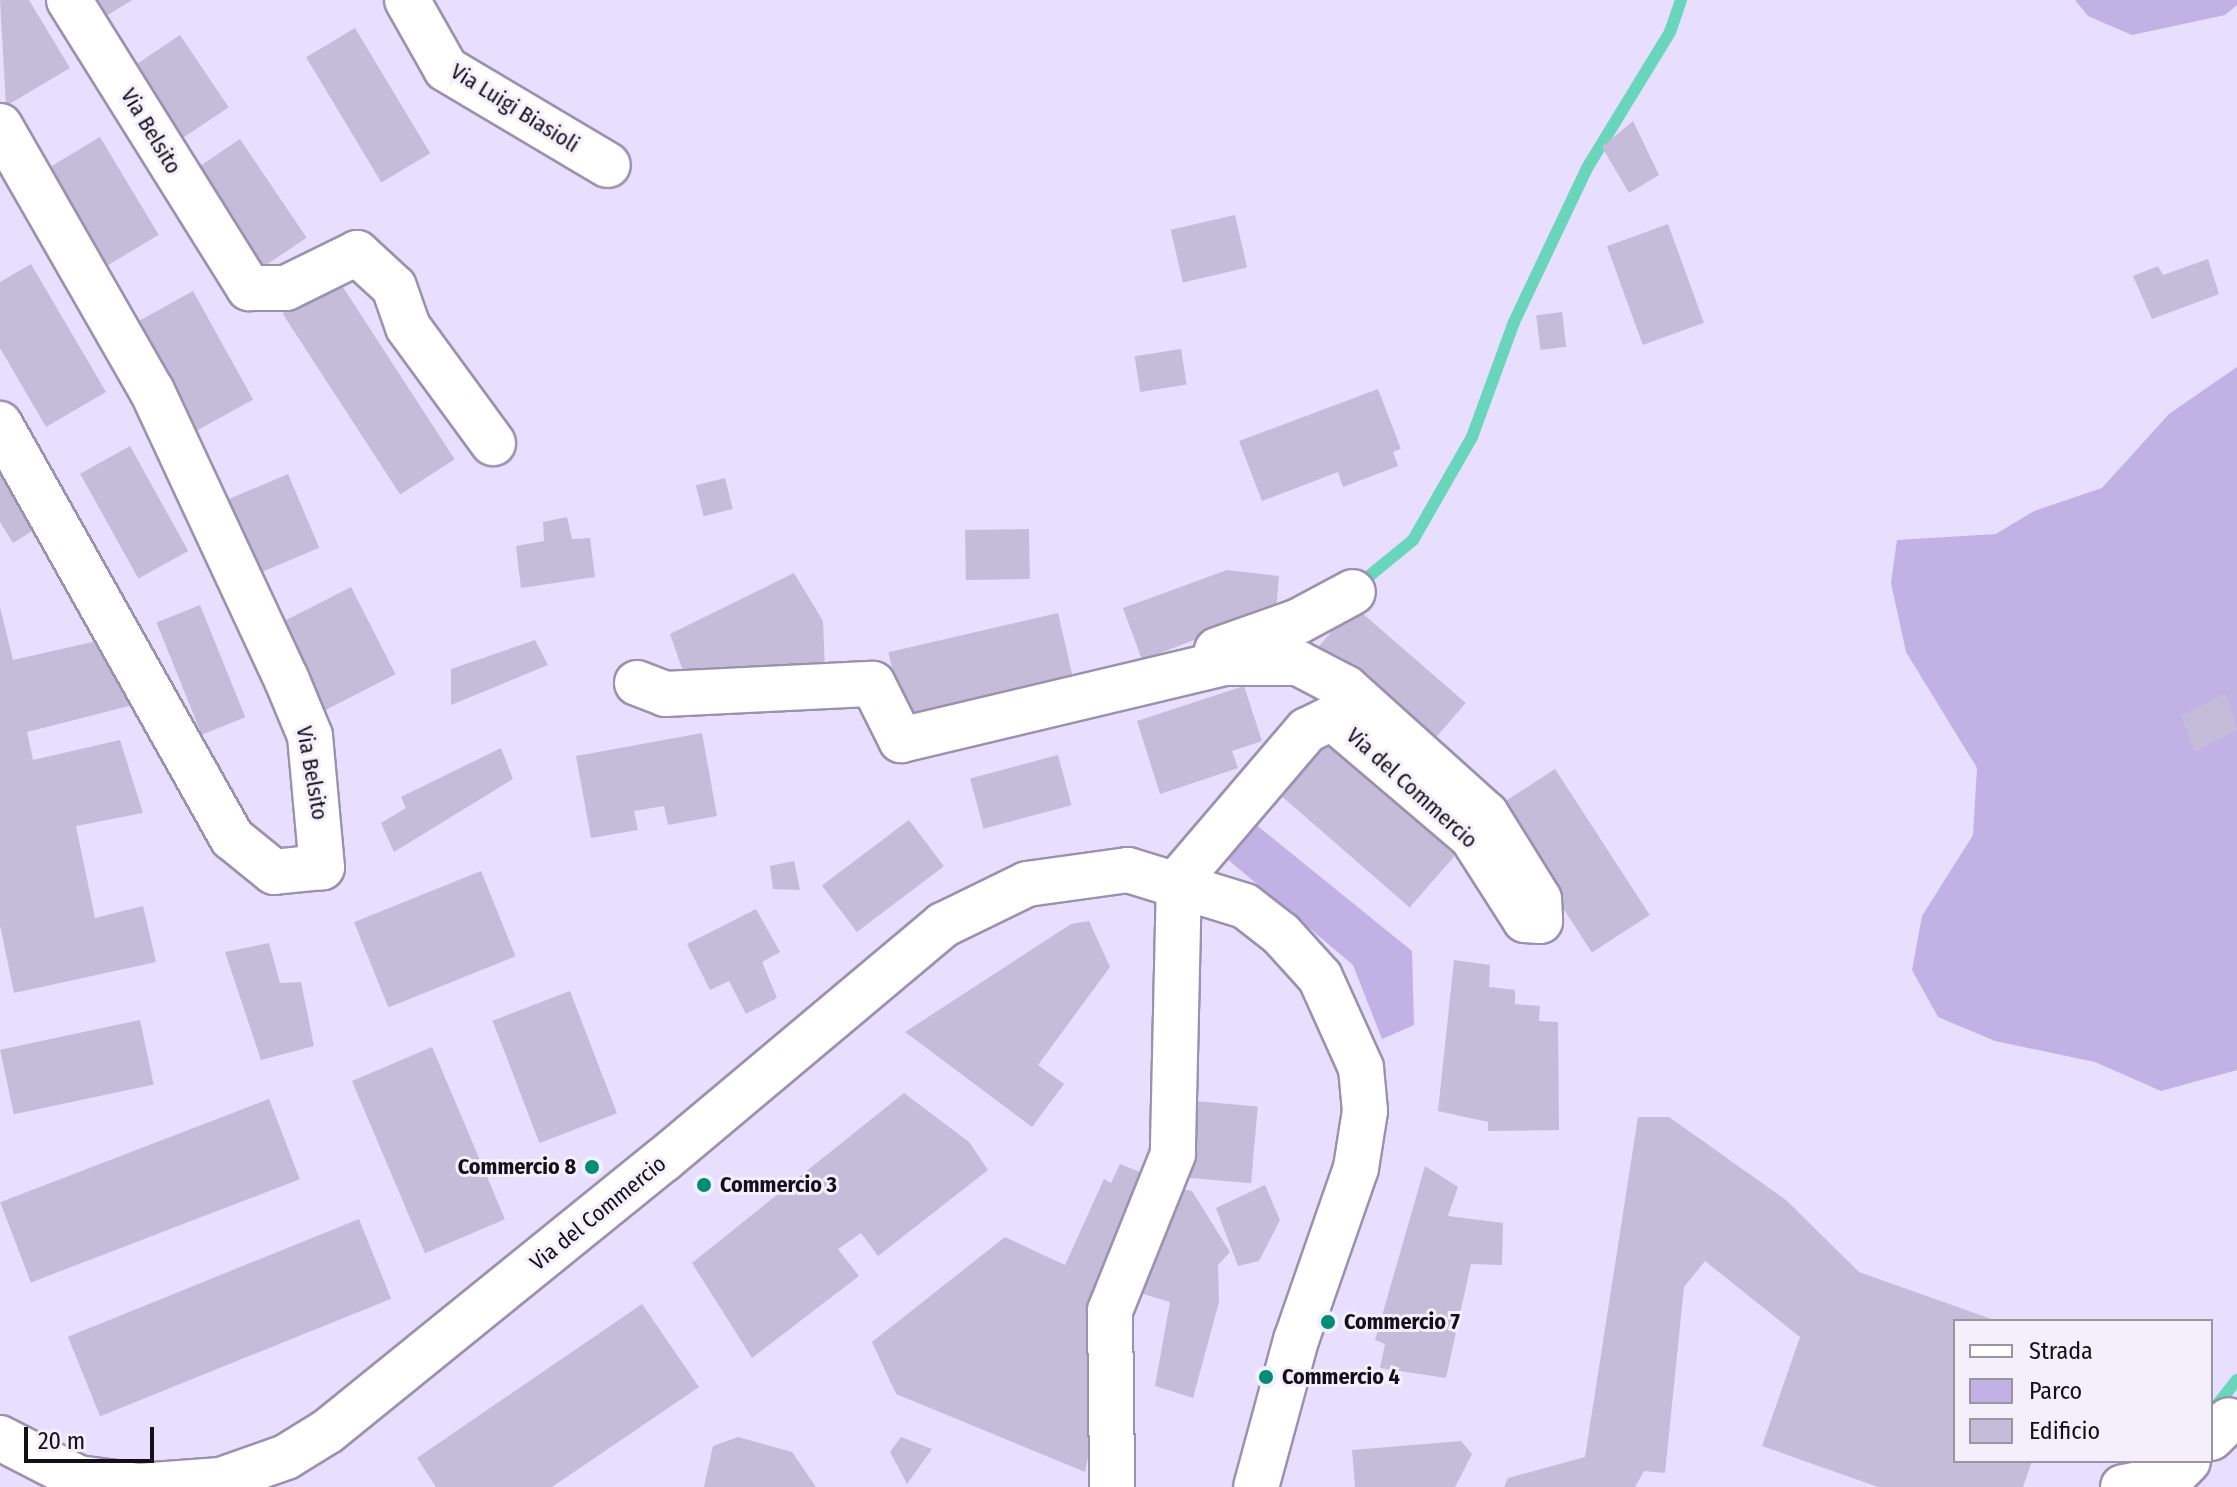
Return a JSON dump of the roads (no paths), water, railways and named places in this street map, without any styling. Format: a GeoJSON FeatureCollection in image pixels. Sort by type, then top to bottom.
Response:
{"type":"FeatureCollection","features":[{"type":"Feature","properties":{"kind":"street","name":"Via Belsito"},"geometry":{"type":"LineString","coordinates":[[69,0],[249,288],[286,288],[357,253],[394,287],[408,327],[493,443]]}},
{"type":"Feature","properties":{"kind":"street","name":"Via Luigi Biasioli"},"geometry":{"type":"LineString","coordinates":[[407,0],[446,69],[608,165]]}},
{"type":"Feature","properties":{"kind":"street","name":"Via Belsito"},"geometry":{"type":"LineString","coordinates":[[0,126],[152,391],[286,678],[310,736],[322,867],[274,872],[232,838],[0,424]]}},
{"type":"Feature","properties":{"kind":"street","name":"Via del Commercio"},"geometry":{"type":"LineString","coordinates":[[1187,672],[1210,652],[1299,621],[1353,592]]}},
{"type":"Feature","properties":{"kind":"street","name":"Via del Commercio"},"geometry":{"type":"LineString","coordinates":[[637,683],[665,694],[873,684],[901,740],[1187,672],[1263,659],[1320,671],[1346,688],[1486,814],[1542,910],[1540,921],[1525,920],[1472,837],[1332,718],[1307,730],[1179,880]]}},
{"type":"Feature","properties":{"kind":"street","name":"Via del Commercio"},"geometry":{"type":"LineString","coordinates":[[0,1438],[78,1478],[139,1486],[221,1480],[286,1457],[328,1431],[638,1180],[943,925],[985,900],[1073,874],[1128,870],[1179,880],[1245,906],[1281,934],[1320,977],[1361,1068],[1365,1111],[1356,1168],[1296,1340],[1256,1487]]}},
{"type":"Feature","properties":{"kind":"street"},"geometry":{"type":"LineString","coordinates":[[1112,1487],[1110,1311],[1173,1154],[1179,880]]}},
{"type":"Feature","properties":{"kind":"street"},"geometry":{"type":"LineString","coordinates":[[2123,1487],[2171,1478],[2186,1463]]}},
{"type":"Feature","properties":{"kind":"waterway"},"geometry":{"type":"LineString","coordinates":[[1357,586],[1413,540],[1472,437],[1514,322],[1587,168],[1670,32],[1681,0]]}},
{"type":"Feature","properties":{"kind":"waterway"},"geometry":{"type":"LineString","coordinates":[[2214,1409],[2237,1380]]}},
{"type":"Feature","properties":{"kind":"place","name":"Commercio 8"},"geometry":{"type":"Point","coordinates":[592,1167]}},
{"type":"Feature","properties":{"kind":"place","name":"Commercio 3"},"geometry":{"type":"Point","coordinates":[704,1185]}},
{"type":"Feature","properties":{"kind":"place","name":"Commercio 7"},"geometry":{"type":"Point","coordinates":[1328,1322]}},
{"type":"Feature","properties":{"kind":"place","name":"Commercio 4"},"geometry":{"type":"Point","coordinates":[1266,1377]}}]}
